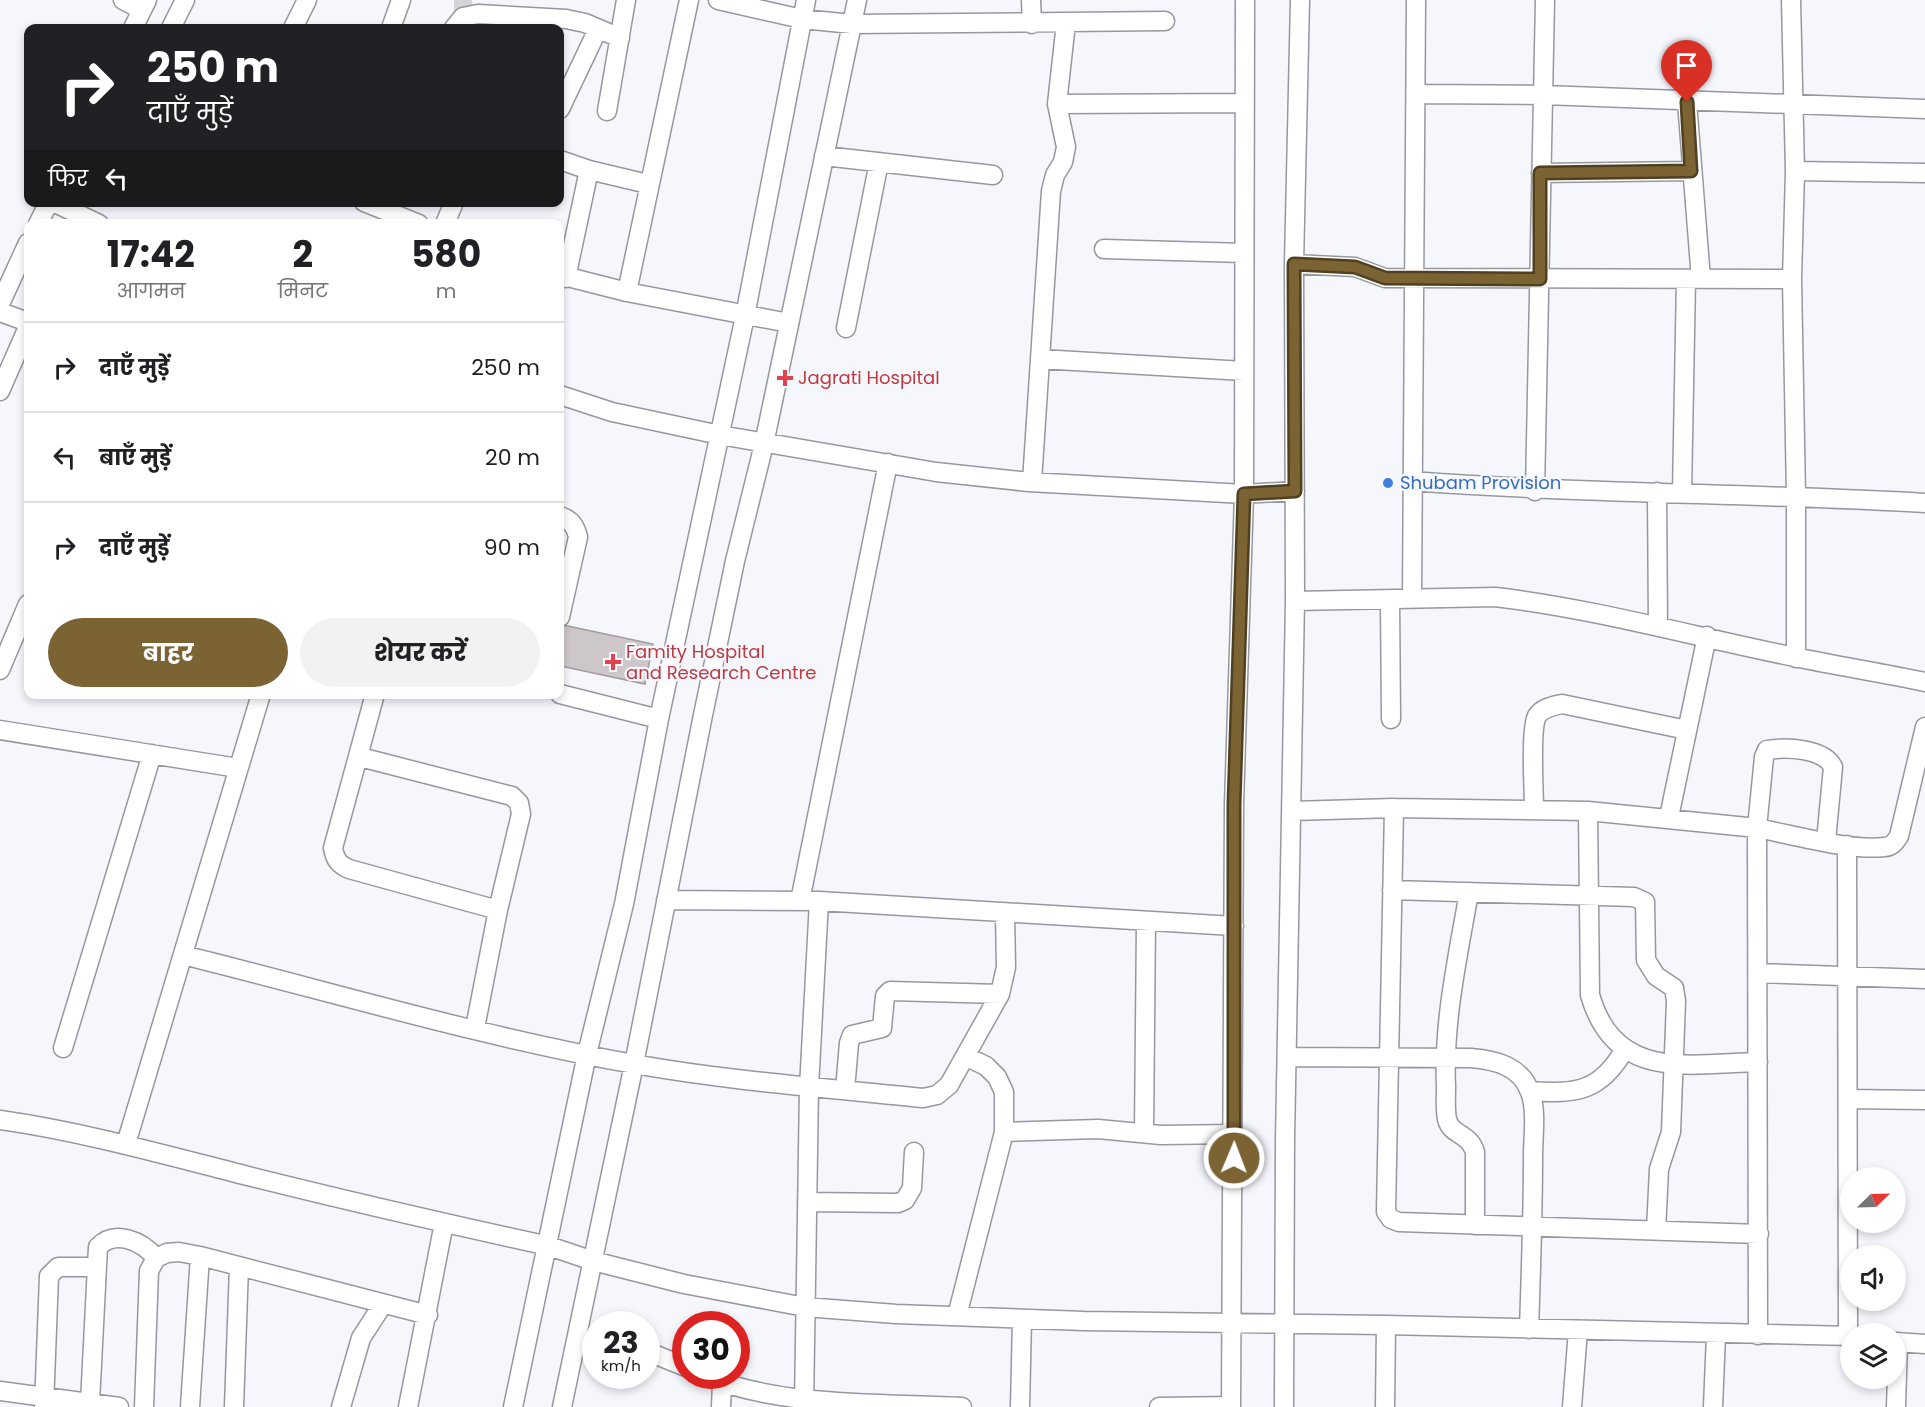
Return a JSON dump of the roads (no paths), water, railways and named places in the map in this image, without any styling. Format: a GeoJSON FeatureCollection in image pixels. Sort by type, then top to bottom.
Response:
{"type":"FeatureCollection","features":[{"type":"Feature","properties":{"kind":"street"},"geometry":{"type":"LineString","coordinates":[[123,0],[144,5],[135,24]]}},
{"type":"Feature","properties":{"kind":"street"},"geometry":{"type":"LineString","coordinates":[[173,24],[185,0]]}},
{"type":"Feature","properties":{"kind":"street"},"geometry":{"type":"LineString","coordinates":[[295,24],[307,0]]}},
{"type":"Feature","properties":{"kind":"street"},"geometry":{"type":"LineString","coordinates":[[392,24],[401,0]]}},
{"type":"Feature","properties":{"kind":"street"},"geometry":{"type":"LineString","coordinates":[[607,111],[626,0]]}},
{"type":"Feature","properties":{"kind":"street"},"geometry":{"type":"LineString","coordinates":[[627,292],[648,184],[689,0]]}},
{"type":"Feature","properties":{"kind":"street"},"geometry":{"type":"LineString","coordinates":[[718,0],[802,19],[852,24],[1166,21]]}},
{"type":"Feature","properties":{"kind":"street"},"geometry":{"type":"LineString","coordinates":[[513,1407],[549,1246],[587,1054],[624,904],[659,719],[745,316],[806,0]]}},
{"type":"Feature","properties":{"kind":"street"},"geometry":{"type":"LineString","coordinates":[[562,1407],[634,1064],[735,561],[764,444],[857,0]]}},
{"type":"Feature","properties":{"kind":"street"},"geometry":{"type":"LineString","coordinates":[[1031,0],[1032,24]]}},
{"type":"Feature","properties":{"kind":"street"},"geometry":{"type":"LineString","coordinates":[[1159,1407],[1231,1406],[1234,804],[1244,494],[1245,0]]}},
{"type":"Feature","properties":{"kind":"street"},"geometry":{"type":"LineString","coordinates":[[1284,1407],[1295,601],[1294,264],[1300,0]]}},
{"type":"Feature","properties":{"kind":"street"},"geometry":{"type":"LineString","coordinates":[[1412,599],[1416,0]]}},
{"type":"Feature","properties":{"kind":"street"},"geometry":{"type":"LineString","coordinates":[[1535,491],[1545,0]]}},
{"type":"Feature","properties":{"kind":"street"},"geometry":{"type":"LineString","coordinates":[[1791,0],[1795,171],[1792,279],[1796,658]]}},
{"type":"Feature","properties":{"kind":"street"},"geometry":{"type":"LineString","coordinates":[[457,24],[463,17],[478,14],[535,23],[566,19],[620,38]]}},
{"type":"Feature","properties":{"kind":"street"},"geometry":{"type":"LineString","coordinates":[[1032,482],[1050,191],[1055,174],[1063,162],[1066,147],[1057,104],[1066,23]]}},
{"type":"Feature","properties":{"kind":"street"},"geometry":{"type":"LineString","coordinates":[[564,101],[598,29]]}},
{"type":"Feature","properties":{"kind":"street"},"geometry":{"type":"LineString","coordinates":[[1417,94],[1544,95],[1925,109]]}},
{"type":"Feature","properties":{"kind":"street"},"geometry":{"type":"LineString","coordinates":[[1682,493],[1694,279],[1687,102]]}},
{"type":"Feature","properties":{"kind":"street"},"geometry":{"type":"LineString","coordinates":[[1057,104],[1245,103]]}},
{"type":"Feature","properties":{"kind":"street"},"geometry":{"type":"LineString","coordinates":[[824,156],[993,174]]}},
{"type":"Feature","properties":{"kind":"street"},"geometry":{"type":"LineString","coordinates":[[564,161],[589,170],[648,184]]}},
{"type":"Feature","properties":{"kind":"street"},"geometry":{"type":"LineString","coordinates":[[846,328],[879,162]]}},
{"type":"Feature","properties":{"kind":"street"},"geometry":{"type":"LineString","coordinates":[[564,273],[589,170]]}},
{"type":"Feature","properties":{"kind":"street"},"geometry":{"type":"LineString","coordinates":[[1540,173],[1691,171]]}},
{"type":"Feature","properties":{"kind":"street"},"geometry":{"type":"LineString","coordinates":[[1795,171],[1925,173]]}},
{"type":"Feature","properties":{"kind":"street"},"geometry":{"type":"LineString","coordinates":[[64,207],[83,214]]}},
{"type":"Feature","properties":{"kind":"street"},"geometry":{"type":"LineString","coordinates":[[380,207],[407,219]]}},
{"type":"Feature","properties":{"kind":"street"},"geometry":{"type":"LineString","coordinates":[[0,304],[8,264],[24,247]]}},
{"type":"Feature","properties":{"kind":"street"},"geometry":{"type":"LineString","coordinates":[[1104,249],[1244,253]]}},
{"type":"Feature","properties":{"kind":"street"},"geometry":{"type":"LineString","coordinates":[[1294,264],[1355,267],[1385,278],[1792,279]]}},
{"type":"Feature","properties":{"kind":"street"},"geometry":{"type":"LineString","coordinates":[[564,277],[627,292],[789,323]]}},
{"type":"Feature","properties":{"kind":"street"},"geometry":{"type":"LineString","coordinates":[[0,312],[24,323]]}},
{"type":"Feature","properties":{"kind":"street"},"geometry":{"type":"LineString","coordinates":[[0,391],[24,334]]}},
{"type":"Feature","properties":{"kind":"street"},"geometry":{"type":"LineString","coordinates":[[1040,359],[1245,371]]}},
{"type":"Feature","properties":{"kind":"street"},"geometry":{"type":"LineString","coordinates":[[564,396],[612,412],[764,444],[936,472],[1032,482],[1244,494],[1295,491]]}},
{"type":"Feature","properties":{"kind":"street"},"geometry":{"type":"LineString","coordinates":[[800,901],[888,463]]}},
{"type":"Feature","properties":{"kind":"street"},"geometry":{"type":"LineString","coordinates":[[1412,481],[1535,491],[1796,496],[1925,503]]}},
{"type":"Feature","properties":{"kind":"street"},"geometry":{"type":"LineString","coordinates":[[1657,492],[1658,626]]}},
{"type":"Feature","properties":{"kind":"street"},"geometry":{"type":"LineString","coordinates":[[564,518],[576,526],[578,537],[564,588]]}},
{"type":"Feature","properties":{"kind":"street"},"geometry":{"type":"LineString","coordinates":[[1295,601],[1495,597],[1658,626],[1796,658],[1925,682]]}},
{"type":"Feature","properties":{"kind":"street"},"geometry":{"type":"LineString","coordinates":[[1390,600],[1390,719]]}},
{"type":"Feature","properties":{"kind":"street"},"geometry":{"type":"LineString","coordinates":[[0,670],[24,613]]}},
{"type":"Feature","properties":{"kind":"street"},"geometry":{"type":"LineString","coordinates":[[1669,817],[1707,636]]}},
{"type":"Feature","properties":{"kind":"street"},"geometry":{"type":"LineString","coordinates":[[564,695],[659,719]]}},
{"type":"Feature","properties":{"kind":"street"},"geometry":{"type":"LineString","coordinates":[[126,1144],[259,699]]}},
{"type":"Feature","properties":{"kind":"street"},"geometry":{"type":"LineString","coordinates":[[374,699],[360,757],[333,848],[334,858],[340,865],[498,910]]}},
{"type":"Feature","properties":{"kind":"street"},"geometry":{"type":"LineString","coordinates":[[1534,809],[1534,729],[1538,716],[1547,708],[1562,704],[1687,730]]}},
{"type":"Feature","properties":{"kind":"street"},"geometry":{"type":"LineString","coordinates":[[1292,811],[1394,808],[1588,811],[1669,817],[1757,828],[1846,845],[1886,848],[1894,844],[1899,837],[1925,727]]}},
{"type":"Feature","properties":{"kind":"street"},"geometry":{"type":"LineString","coordinates":[[0,730],[238,768]]}},
{"type":"Feature","properties":{"kind":"street"},"geometry":{"type":"LineString","coordinates":[[1758,1335],[1757,828],[1764,758],[1767,750],[1784,747],[1827,759],[1833,767],[1826,841]]}},
{"type":"Feature","properties":{"kind":"street"},"geometry":{"type":"LineString","coordinates":[[63,1048],[152,754]]}},
{"type":"Feature","properties":{"kind":"street"},"geometry":{"type":"LineString","coordinates":[[360,757],[512,796],[519,803],[522,814],[498,910],[475,1028]]}},
{"type":"Feature","properties":{"kind":"street"},"geometry":{"type":"LineString","coordinates":[[1394,808],[1386,1212],[1391,1219],[1399,1222],[1759,1234]]}},
{"type":"Feature","properties":{"kind":"street"},"geometry":{"type":"LineString","coordinates":[[1588,811],[1587,895],[1590,995],[1597,1019],[1609,1037],[1625,1049],[1648,1060],[1674,1064],[1758,1062]]}},
{"type":"Feature","properties":{"kind":"street"},"geometry":{"type":"LineString","coordinates":[[1846,845],[1850,1323]]}},
{"type":"Feature","properties":{"kind":"street"},"geometry":{"type":"LineString","coordinates":[[1392,890],[1634,897],[1645,902],[1646,960],[1656,976],[1674,988],[1671,1132],[1659,1169],[1656,1231]]}},
{"type":"Feature","properties":{"kind":"street"},"geometry":{"type":"LineString","coordinates":[[1469,892],[1444,1056],[1447,1120],[1455,1131],[1472,1141],[1475,1152],[1475,1225]]}},
{"type":"Feature","properties":{"kind":"street"},"geometry":{"type":"LineString","coordinates":[[666,900],[819,901],[1234,926]]}},
{"type":"Feature","properties":{"kind":"street"},"geometry":{"type":"LineString","coordinates":[[804,1403],[809,1088],[819,901]]}},
{"type":"Feature","properties":{"kind":"street"},"geometry":{"type":"LineString","coordinates":[[183,955],[475,1028],[634,1064],[809,1088],[923,1098],[937,1095],[949,1085],[967,1057],[1000,994],[1006,967],[1005,914]]}},
{"type":"Feature","properties":{"kind":"street"},"geometry":{"type":"LineString","coordinates":[[1144,1133],[1146,921]]}},
{"type":"Feature","properties":{"kind":"street"},"geometry":{"type":"LineString","coordinates":[[1758,973],[1925,979]]}},
{"type":"Feature","properties":{"kind":"street"},"geometry":{"type":"LineString","coordinates":[[846,1090],[849,1043],[857,1032],[882,1028],[885,996],[890,991],[1000,994]]}},
{"type":"Feature","properties":{"kind":"street"},"geometry":{"type":"LineString","coordinates":[[1530,1091],[1565,1094],[1585,1089],[1600,1081],[1613,1070],[1625,1049]]}},
{"type":"Feature","properties":{"kind":"street"},"geometry":{"type":"LineString","coordinates":[[1287,1057],[1444,1056],[1492,1059],[1516,1070],[1530,1091],[1533,1115],[1533,1227],[1528,1329]]}},
{"type":"Feature","properties":{"kind":"street"},"geometry":{"type":"LineString","coordinates":[[957,1316],[1004,1132],[1004,1092],[997,1077],[986,1066],[967,1057]]}},
{"type":"Feature","properties":{"kind":"street"},"geometry":{"type":"LineString","coordinates":[[1848,1099],[1925,1100]]}},
{"type":"Feature","properties":{"kind":"street"},"geometry":{"type":"LineString","coordinates":[[0,1120],[61,1129],[126,1144],[444,1223],[549,1246],[593,1261],[684,1284],[805,1307],[1022,1319],[1840,1336]]}},
{"type":"Feature","properties":{"kind":"street"},"geometry":{"type":"LineString","coordinates":[[1004,1132],[1098,1129],[1144,1133],[1234,1134]]}},
{"type":"Feature","properties":{"kind":"street"},"geometry":{"type":"LineString","coordinates":[[807,1203],[898,1203],[905,1200],[912,1188],[914,1152]]}},
{"type":"Feature","properties":{"kind":"street"},"geometry":{"type":"LineString","coordinates":[[408,1407],[428,1315],[444,1223]]}},
{"type":"Feature","properties":{"kind":"street"},"geometry":{"type":"LineString","coordinates":[[90,1403],[98,1247],[104,1241],[115,1238],[136,1241],[146,1246],[156,1258]]}},
{"type":"Feature","properties":{"kind":"street"},"geometry":{"type":"LineString","coordinates":[[144,1407],[149,1271],[156,1258],[167,1253],[179,1252],[200,1256],[428,1315]]}},
{"type":"Feature","properties":{"kind":"street"},"geometry":{"type":"LineString","coordinates":[[190,1407],[200,1256]]}},
{"type":"Feature","properties":{"kind":"street"},"geometry":{"type":"LineString","coordinates":[[234,1407],[239,1266]]}},
{"type":"Feature","properties":{"kind":"street"},"geometry":{"type":"LineString","coordinates":[[44,1402],[49,1276],[58,1267],[97,1267]]}},
{"type":"Feature","properties":{"kind":"street"},"geometry":{"type":"LineString","coordinates":[[341,1407],[361,1338],[383,1304]]}},
{"type":"Feature","properties":{"kind":"street"},"geometry":{"type":"LineString","coordinates":[[1020,1407],[1022,1319]]}},
{"type":"Feature","properties":{"kind":"street"},"geometry":{"type":"LineString","coordinates":[[1385,1407],[1386,1325]]}},
{"type":"Feature","properties":{"kind":"street"},"geometry":{"type":"LineString","coordinates":[[1572,1407],[1578,1330]]}},
{"type":"Feature","properties":{"kind":"street"},"geometry":{"type":"LineString","coordinates":[[1713,1407],[1716,1335]]}},
{"type":"Feature","properties":{"kind":"street"},"geometry":{"type":"LineString","coordinates":[[1906,1343],[1925,1344]]}},
{"type":"Feature","properties":{"kind":"street"},"geometry":{"type":"LineString","coordinates":[[720,1407],[722,1389]]}},
{"type":"Feature","properties":{"kind":"street"},"geometry":{"type":"LineString","coordinates":[[747,1389],[804,1403],[962,1407]]}},
{"type":"Feature","properties":{"kind":"street"},"geometry":{"type":"LineString","coordinates":[[1896,1389],[1896,1407]]}},
{"type":"Feature","properties":{"kind":"street"},"geometry":{"type":"LineString","coordinates":[[0,1391],[44,1402],[90,1403],[119,1407]]}},
{"type":"Feature","properties":{"kind":"tunnel"},"geometry":{"type":"LineString","coordinates":[[463,0],[463,17]]}},
{"type":"Feature","properties":{"kind":"place","name":"Jagrati Hospital"},"geometry":{"type":"Point","coordinates":[785,378]}},
{"type":"Feature","properties":{"kind":"place","name":"Shubam Provision"},"geometry":{"type":"Point","coordinates":[1388,483]}},
{"type":"Feature","properties":{"kind":"place","name":"Famity Hospital and Research Centre"},"geometry":{"type":"Point","coordinates":[613,662]}}]}
